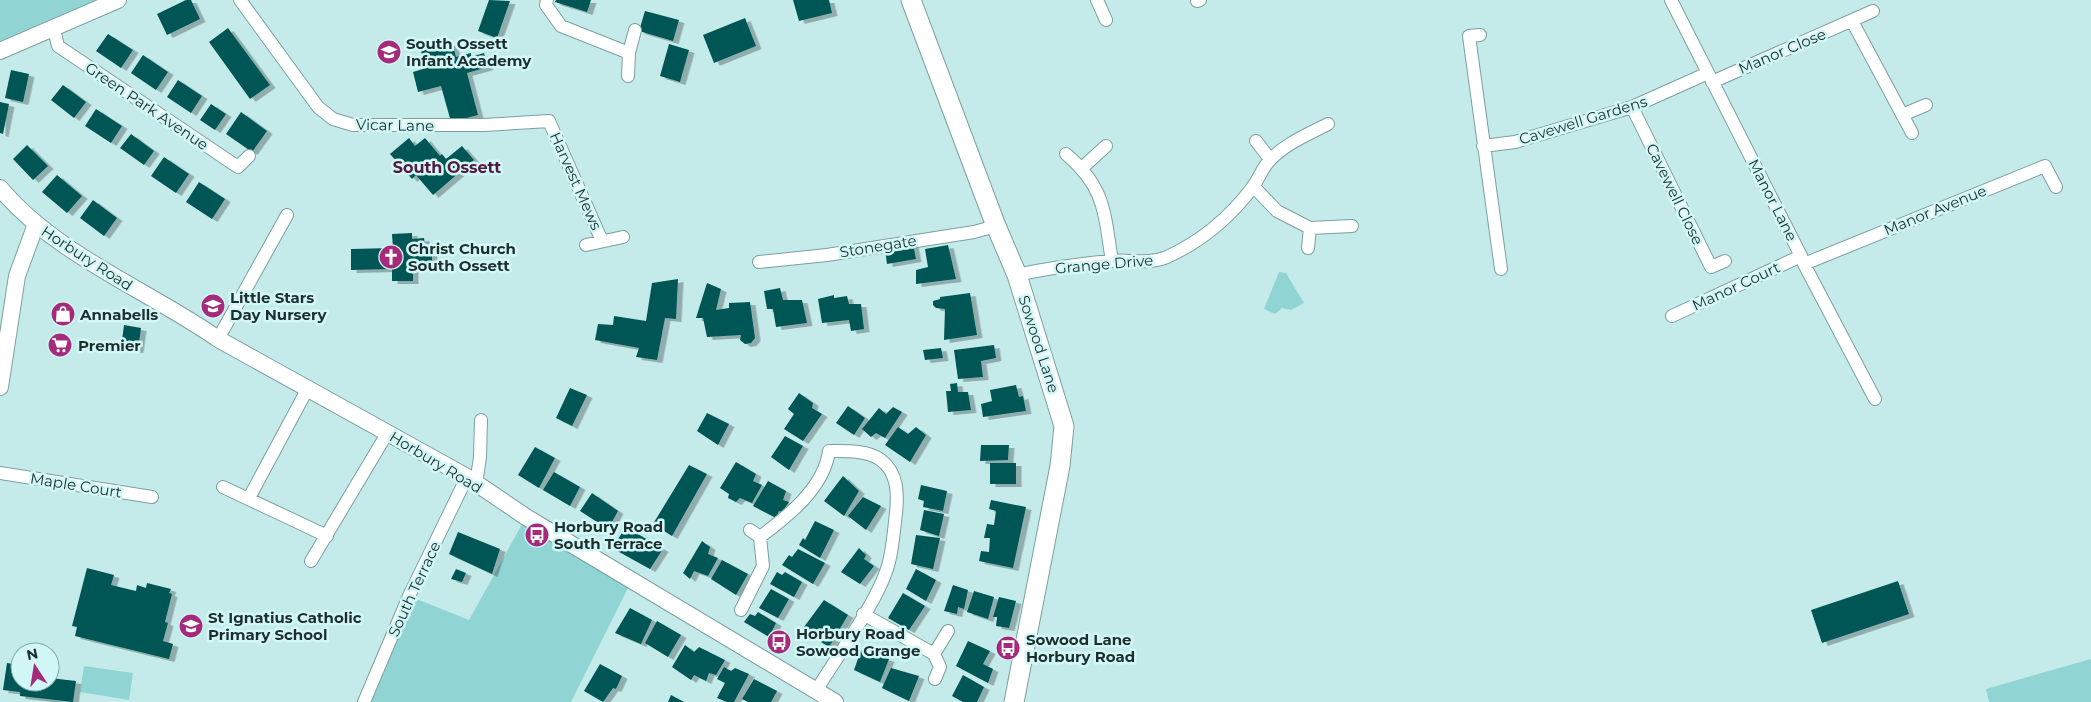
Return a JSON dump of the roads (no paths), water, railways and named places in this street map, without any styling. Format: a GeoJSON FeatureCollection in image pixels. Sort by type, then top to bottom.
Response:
{"type":"FeatureCollection","features":[{"type":"Feature","properties":{"kind":"main road","name":"Sowood Lane"},"geometry":{"type":"LineString","coordinates":[[912,0],[996,226],[1017,275],[1064,426],[1060,466],[1014,702]]}},
{"type":"Feature","properties":{"kind":"street"},"geometry":{"type":"LineString","coordinates":[[0,51],[118,0]]}},
{"type":"Feature","properties":{"kind":"street","name":"Vicar Lane"},"geometry":{"type":"LineString","coordinates":[[240,0],[318,107],[333,119],[353,125],[378,126],[484,125],[549,121]]}},
{"type":"Feature","properties":{"kind":"street"},"geometry":{"type":"LineString","coordinates":[[547,0],[546,5],[561,26],[629,52]]}},
{"type":"Feature","properties":{"kind":"street"},"geometry":{"type":"LineString","coordinates":[[1097,0],[1106,20]]}},
{"type":"Feature","properties":{"kind":"street","name":"Manor Lane"},"geometry":{"type":"LineString","coordinates":[[1671,0],[1802,260],[1875,399]]}},
{"type":"Feature","properties":{"kind":"street","name":"Manor Close"},"geometry":{"type":"LineString","coordinates":[[1710,77],[1874,11]]}},
{"type":"Feature","properties":{"kind":"street"},"geometry":{"type":"LineString","coordinates":[[1852,21],[1912,134]]}},
{"type":"Feature","properties":{"kind":"street","name":"Green Park Avenue"},"geometry":{"type":"LineString","coordinates":[[54,29],[58,46],[238,167],[248,156]]}},
{"type":"Feature","properties":{"kind":"street"},"geometry":{"type":"LineString","coordinates":[[628,76],[629,52],[635,30]]}},
{"type":"Feature","properties":{"kind":"street"},"geometry":{"type":"LineString","coordinates":[[1480,35],[1469,36],[1501,270]]}},
{"type":"Feature","properties":{"kind":"street","name":"Cavewell Gardens"},"geometry":{"type":"LineString","coordinates":[[1483,146],[1515,142],[1632,108],[1710,77]]}},
{"type":"Feature","properties":{"kind":"street"},"geometry":{"type":"LineString","coordinates":[[1902,115],[1926,105]]}},
{"type":"Feature","properties":{"kind":"street","name":"Cavewell Close"},"geometry":{"type":"LineString","coordinates":[[1632,108],[1711,267],[1725,261]]}},
{"type":"Feature","properties":{"kind":"street","name":"Harvest Mews"},"geometry":{"type":"LineString","coordinates":[[549,121],[602,241]]}},
{"type":"Feature","properties":{"kind":"street","name":"Grange Drive"},"geometry":{"type":"LineString","coordinates":[[1017,275],[1051,268],[1112,261],[1146,262],[1165,258],[1223,219],[1253,186],[1270,159],[1300,138],[1328,124]]}},
{"type":"Feature","properties":{"kind":"street"},"geometry":{"type":"LineString","coordinates":[[1256,141],[1270,159]]}},
{"type":"Feature","properties":{"kind":"street"},"geometry":{"type":"LineString","coordinates":[[1082,168],[1106,146]]}},
{"type":"Feature","properties":{"kind":"street"},"geometry":{"type":"LineString","coordinates":[[1066,154],[1082,168],[1090,179],[1103,207],[1112,261]]}},
{"type":"Feature","properties":{"kind":"street","name":"Manor Avenue"},"geometry":{"type":"LineString","coordinates":[[1802,260],[2045,166],[2056,187]]}},
{"type":"Feature","properties":{"kind":"street"},"geometry":{"type":"LineString","coordinates":[[1253,186],[1277,211],[1310,228],[1352,226]]}},
{"type":"Feature","properties":{"kind":"street","name":"Horbury Road"},"geometry":{"type":"LineString","coordinates":[[0,188],[36,224],[123,282],[189,318],[218,339],[388,432],[835,702]]}},
{"type":"Feature","properties":{"kind":"street"},"geometry":{"type":"LineString","coordinates":[[218,339],[287,215]]}},
{"type":"Feature","properties":{"kind":"street"},"geometry":{"type":"LineString","coordinates":[[0,387],[17,276],[36,224]]}},
{"type":"Feature","properties":{"kind":"street","name":"Stonegate"},"geometry":{"type":"LineString","coordinates":[[759,262],[827,255],[974,232],[996,226]]}},
{"type":"Feature","properties":{"kind":"street"},"geometry":{"type":"LineString","coordinates":[[1308,248],[1310,228]]}},
{"type":"Feature","properties":{"kind":"street","name":"Harvest Mews"},"geometry":{"type":"LineString","coordinates":[[586,245],[622,237]]}},
{"type":"Feature","properties":{"kind":"street","name":"Manor Court"},"geometry":{"type":"LineString","coordinates":[[1672,316],[1802,260]]}},
{"type":"Feature","properties":{"kind":"street"},"geometry":{"type":"LineString","coordinates":[[249,498],[308,388]]}},
{"type":"Feature","properties":{"kind":"street","name":"South Terrace"},"geometry":{"type":"LineString","coordinates":[[364,702],[409,596],[471,481],[480,457],[481,420]]}},
{"type":"Feature","properties":{"kind":"street"},"geometry":{"type":"LineString","coordinates":[[311,561],[388,432]]}},
{"type":"Feature","properties":{"kind":"street"},"geometry":{"type":"LineString","coordinates":[[741,610],[763,566],[755,533],[810,492],[828,461],[829,451],[859,453],[880,460],[889,468],[897,491],[893,543],[882,581],[816,691]]}},
{"type":"Feature","properties":{"kind":"street","name":"Maple Court"},"geometry":{"type":"LineString","coordinates":[[0,473],[152,497]]}},
{"type":"Feature","properties":{"kind":"street"},"geometry":{"type":"LineString","coordinates":[[223,487],[327,536]]}},
{"type":"Feature","properties":{"kind":"street"},"geometry":{"type":"LineString","coordinates":[[863,614],[934,654],[940,667],[935,680]]}},
{"type":"Feature","properties":{"kind":"street"},"geometry":{"type":"LineString","coordinates":[[934,654],[948,631]]}},
{"type":"Feature","properties":{"kind":"place","name":"South Ossett Infant Academy"},"geometry":{"type":"Point","coordinates":[389,52]}},
{"type":"Feature","properties":{"kind":"place","name":"Christ Church South Ossett"},"geometry":{"type":"Point","coordinates":[391,257]}},
{"type":"Feature","properties":{"kind":"place","name":"Little Stars Day Nursery"},"geometry":{"type":"Point","coordinates":[213,306]}},
{"type":"Feature","properties":{"kind":"place","name":"Annabells"},"geometry":{"type":"Point","coordinates":[63,314]}},
{"type":"Feature","properties":{"kind":"place","name":"Premier"},"geometry":{"type":"Point","coordinates":[60,345]}},
{"type":"Feature","properties":{"kind":"place","name":"Horbury Road South Terrace"},"geometry":{"type":"Point","coordinates":[537,535]}},
{"type":"Feature","properties":{"kind":"place","name":"St Ignatius Catholic Primary School"},"geometry":{"type":"Point","coordinates":[191,626]}},
{"type":"Feature","properties":{"kind":"place","name":"Horbury Road Sowood Grange"},"geometry":{"type":"Point","coordinates":[779,642]}},
{"type":"Feature","properties":{"kind":"place","name":"Sowood Lane Horbury Road"},"geometry":{"type":"Point","coordinates":[1008,648]}},
{"type":"Feature","properties":{"kind":"district","name":"South Ossett"},"geometry":{"type":"Point","coordinates":[447,167]}}]}
